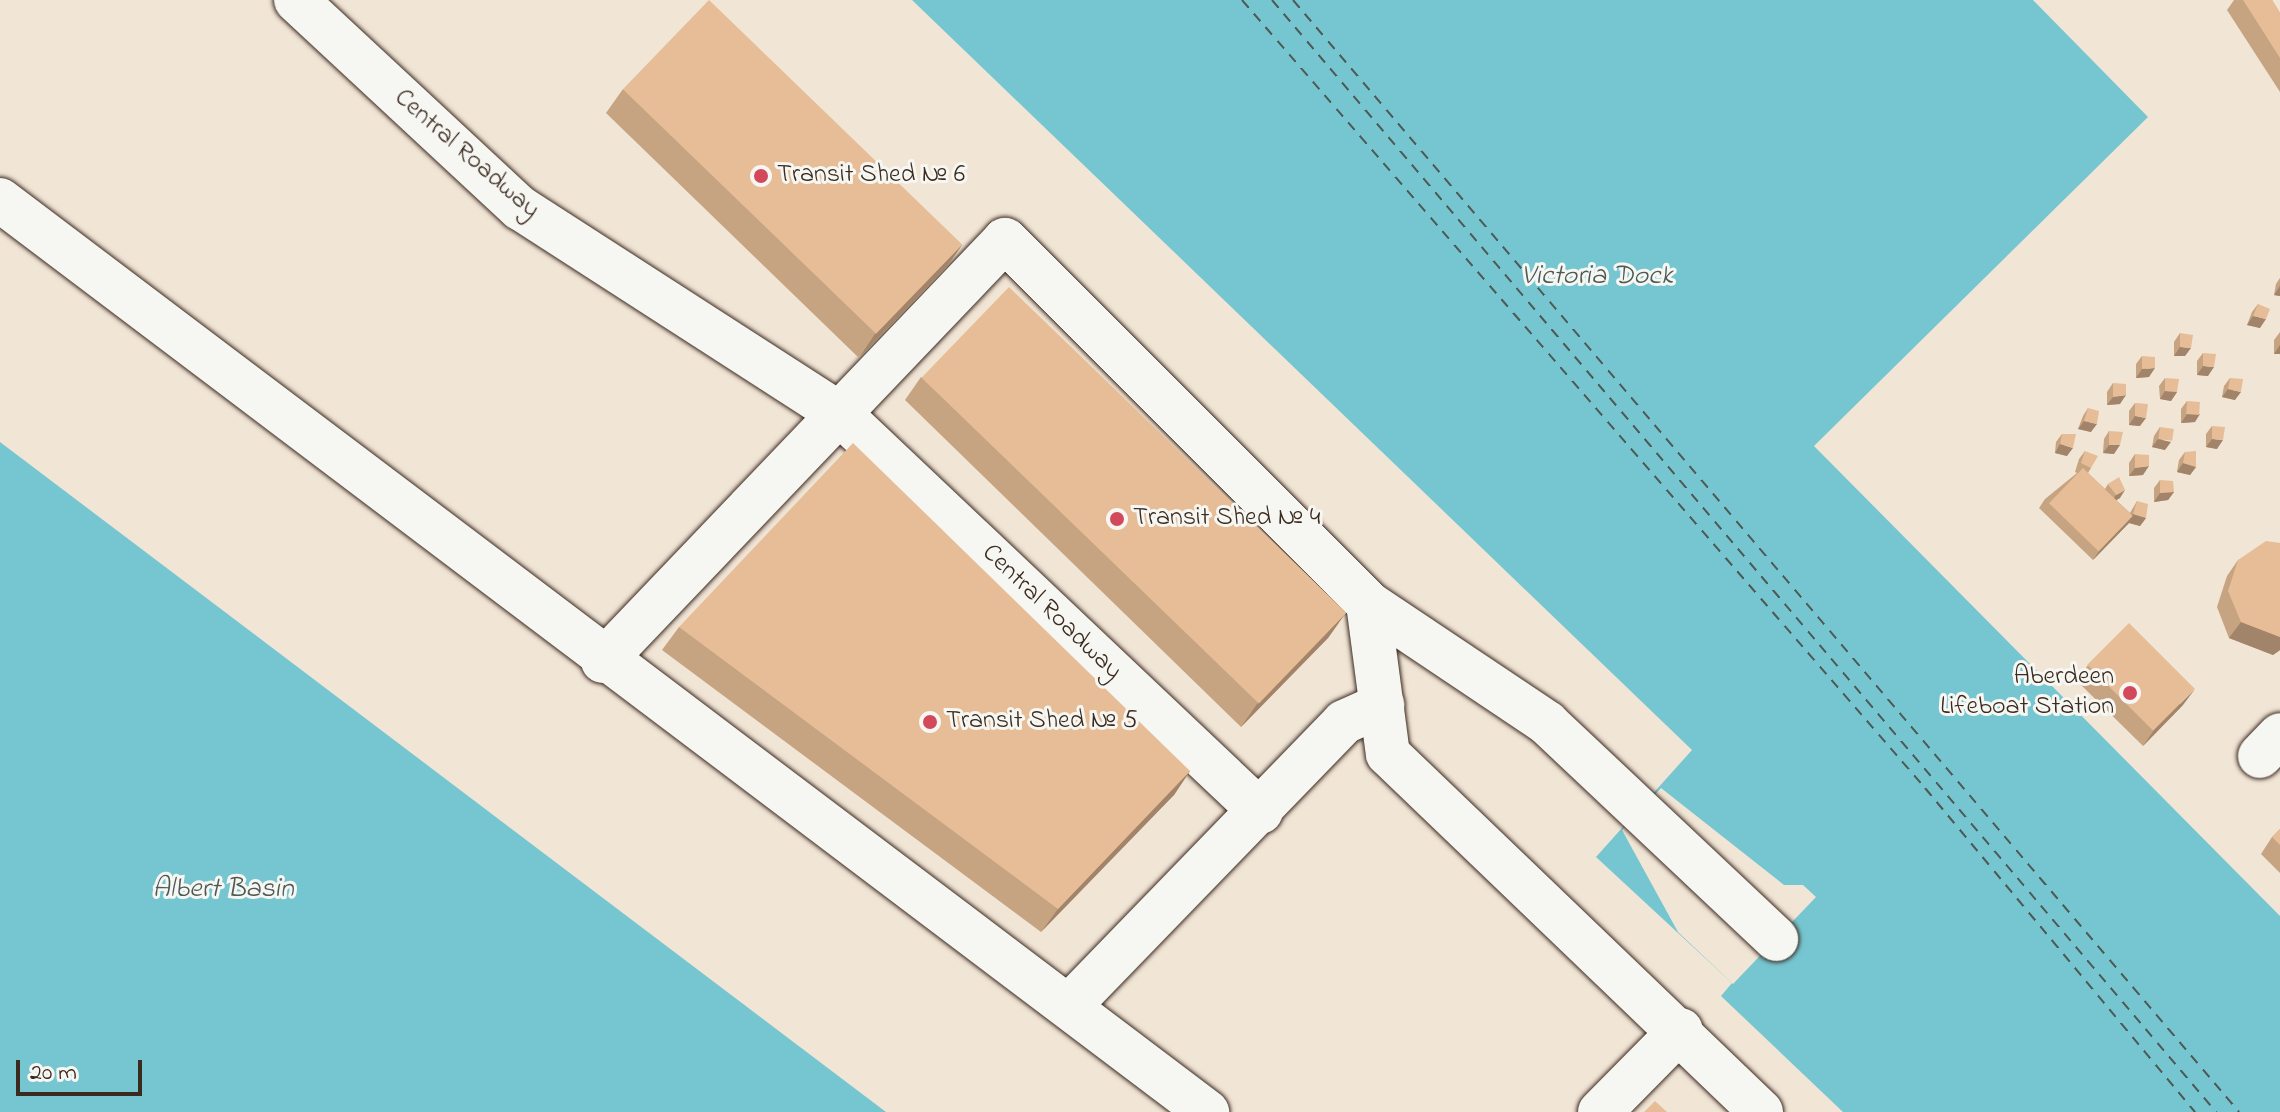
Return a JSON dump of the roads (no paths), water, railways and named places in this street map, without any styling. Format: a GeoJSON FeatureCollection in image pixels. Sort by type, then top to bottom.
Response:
{"type":"FeatureCollection","features":[{"type":"Feature","properties":{"kind":"street","name":"Central Roadway"},"geometry":{"type":"LineString","coordinates":[[296,0],[520,208],[693,315],[840,414],[1261,812]]}},
{"type":"Feature","properties":{"kind":"street"},"geometry":{"type":"LineString","coordinates":[[0,200],[603,661],[1207,1112]]}},
{"type":"Feature","properties":{"kind":"street"},"geometry":{"type":"LineString","coordinates":[[603,661],[1005,240],[1368,603],[1547,723],[1776,939]]}},
{"type":"Feature","properties":{"kind":"street"},"geometry":{"type":"LineString","coordinates":[[1368,603],[1388,754],[1681,1030],[1761,1112]]}},
{"type":"Feature","properties":{"kind":"street"},"geometry":{"type":"LineString","coordinates":[[1069,1006],[1261,812],[1344,722],[1382,705]]}},
{"type":"Feature","properties":{"kind":"street"},"geometry":{"type":"LineString","coordinates":[[1600,1112],[1681,1030]]}},
{"type":"Feature","properties":{"kind":"water","name":"Victoria Dock"},"geometry":{"type":"Polygon","coordinates":[[[912,0],[2033,0],[2148,117],[1814,446],[2280,916],[2280,1112],[1843,1112],[1721,996],[1732,983],[1596,857],[1692,750],[912,0]]]}},
{"type":"Feature","properties":{"kind":"water","name":"Albert Basin"},"geometry":{"type":"Polygon","coordinates":[[[0,442],[886,1112],[0,1112],[0,442]]]}},
{"type":"Feature","properties":{"kind":"place","name":"Transit Shed № 6"},"geometry":{"type":"Point","coordinates":[761,176]}},
{"type":"Feature","properties":{"kind":"place","name":"Transit Shed № 4"},"geometry":{"type":"Point","coordinates":[1117,519]}},
{"type":"Feature","properties":{"kind":"place","name":"Aberdeen Lifeboat Station"},"geometry":{"type":"Point","coordinates":[2130,693]}},
{"type":"Feature","properties":{"kind":"place","name":"Transit Shed № 5"},"geometry":{"type":"Point","coordinates":[930,722]}}]}
